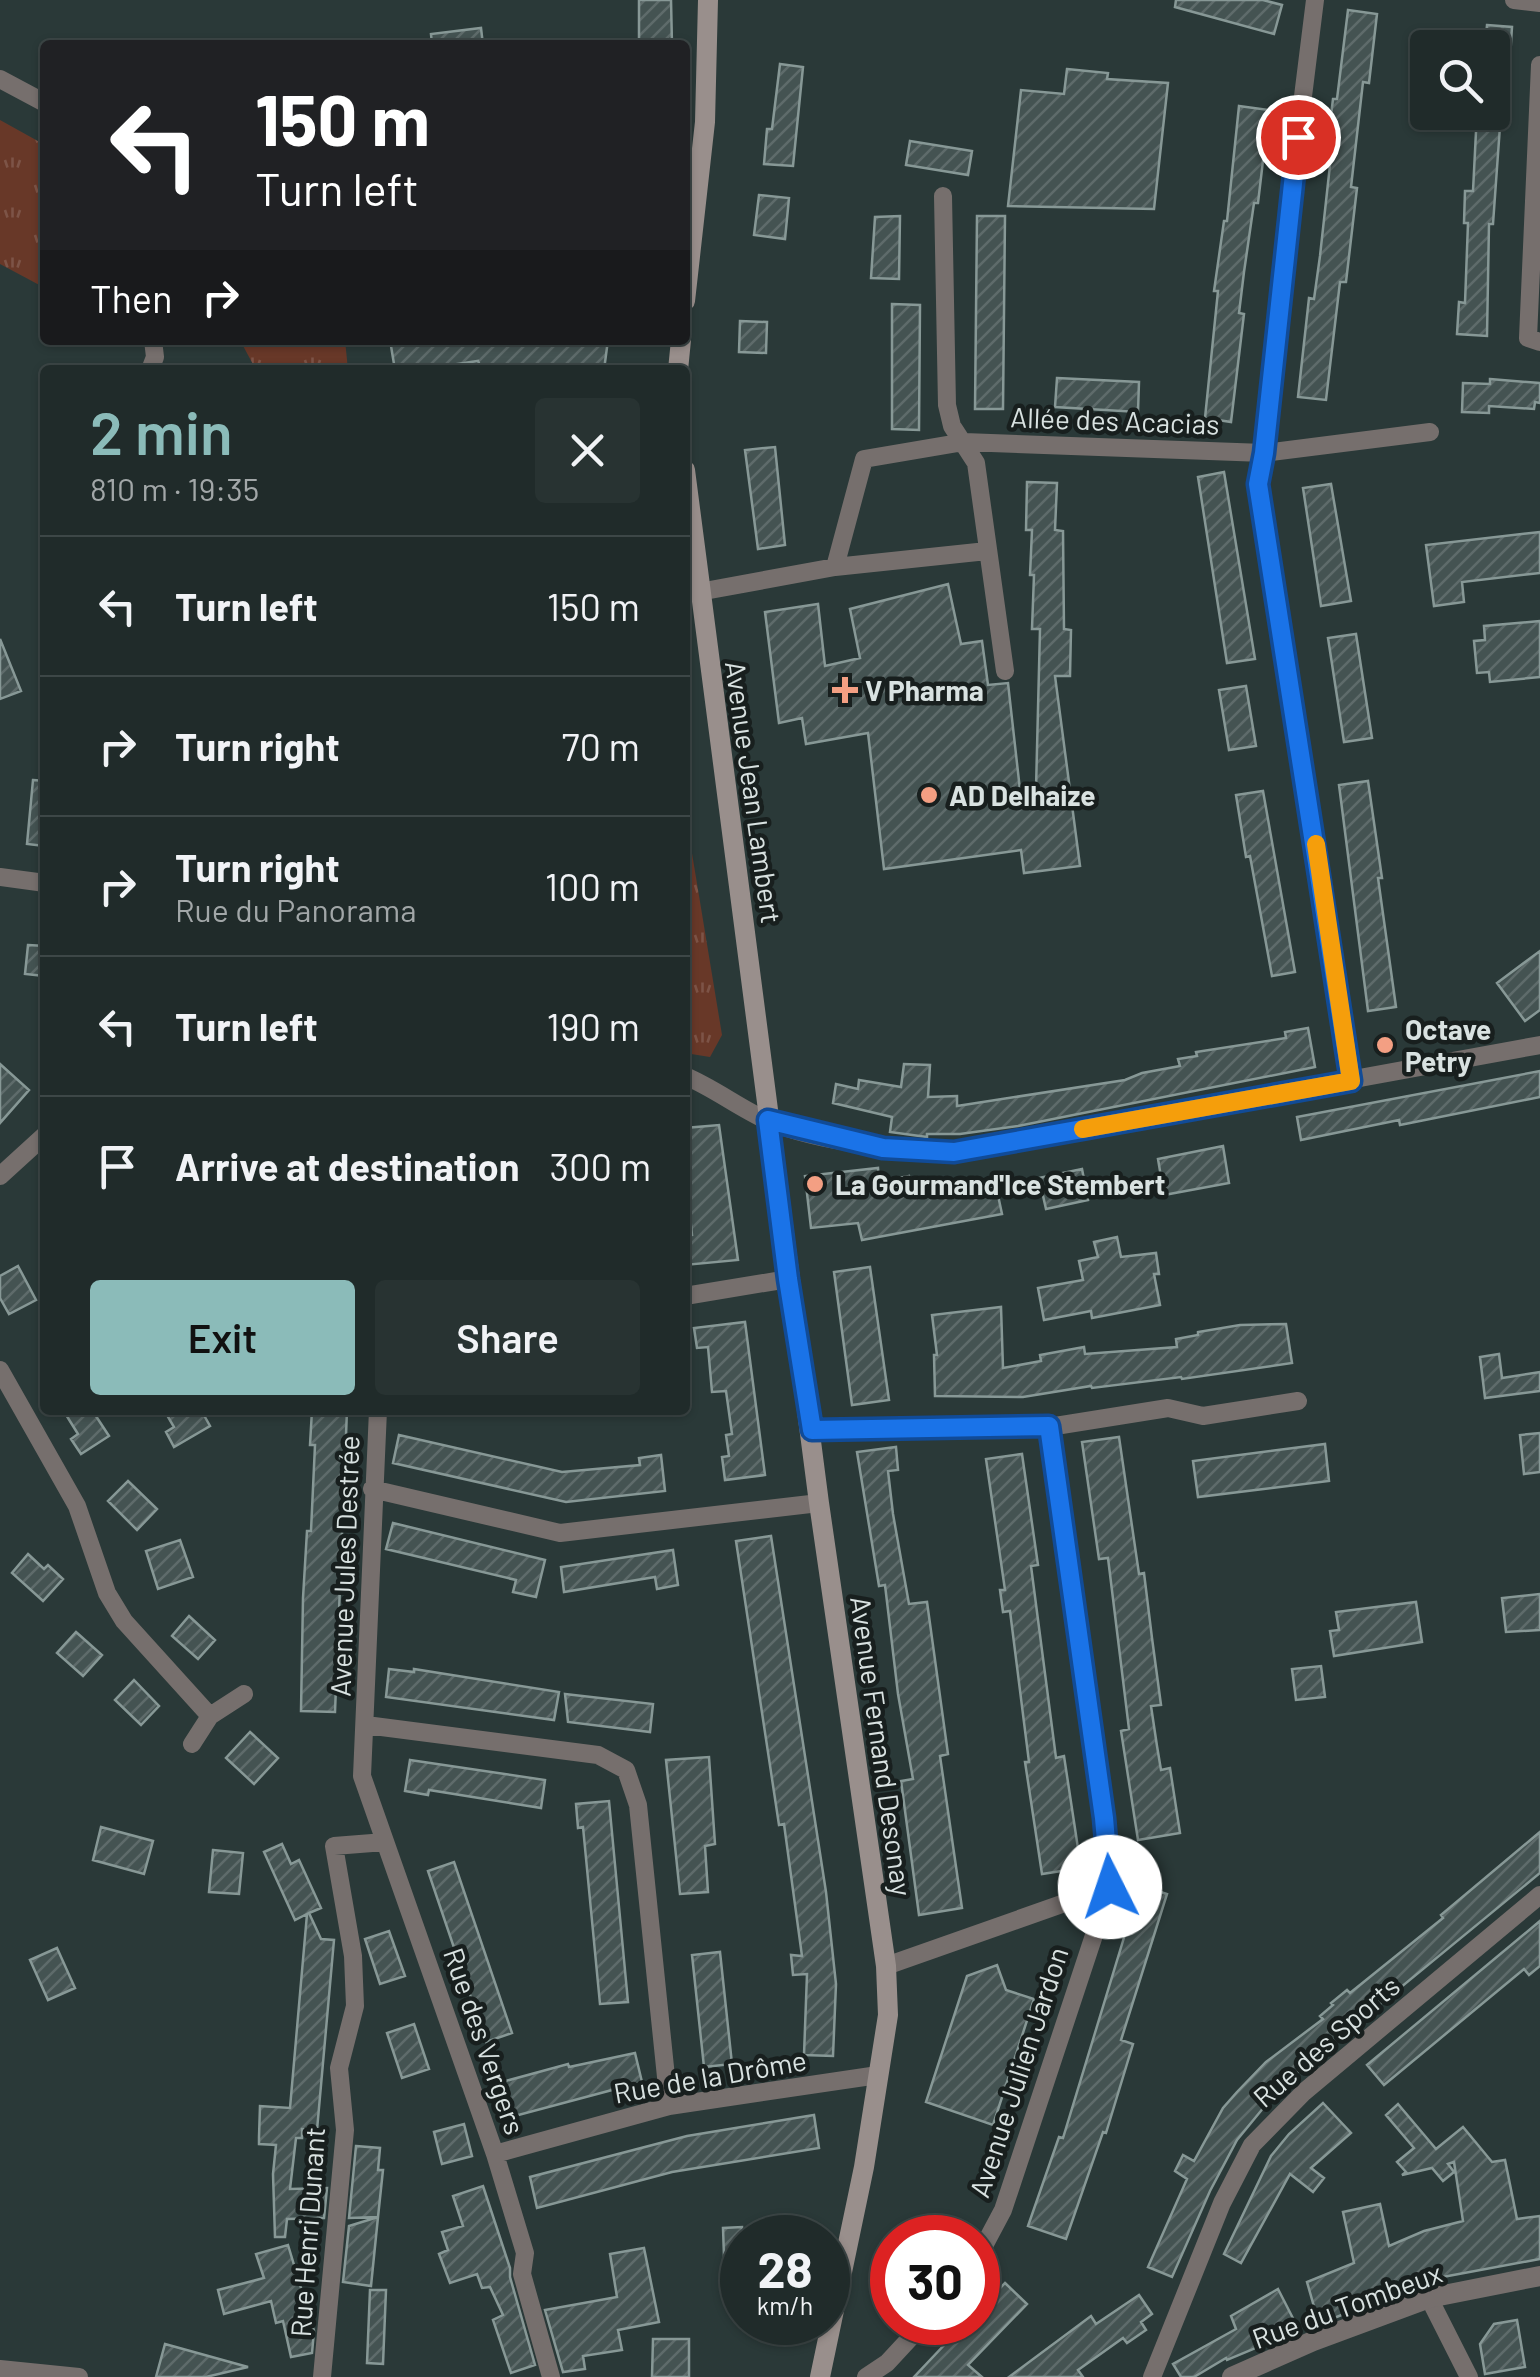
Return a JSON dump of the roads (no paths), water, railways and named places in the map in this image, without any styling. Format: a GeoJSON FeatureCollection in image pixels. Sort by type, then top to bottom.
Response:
{"type":"FeatureCollection","features":[{"type":"Feature","properties":{"kind":"main road"},"geometry":{"type":"LineString","coordinates":[[690,258],[706,122],[708,0]]}},
{"type":"Feature","properties":{"kind":"main road","name":"Avenue Jean Lambert"},"geometry":{"type":"LineString","coordinates":[[690,514],[768,1120]]}},
{"type":"Feature","properties":{"kind":"main road","name":"Avenue Fernand Desonay"},"geometry":{"type":"LineString","coordinates":[[768,1120],[886,1966],[888,2015],[853,2230],[820,2377]]}},
{"type":"Feature","properties":{"kind":"street"},"geometry":{"type":"LineString","coordinates":[[1314,0],[1258,484],[1351,1081]]}},
{"type":"Feature","properties":{"kind":"street"},"geometry":{"type":"LineString","coordinates":[[1514,0],[1540,3]]}},
{"type":"Feature","properties":{"kind":"street"},"geometry":{"type":"LineString","coordinates":[[1540,65],[1528,338],[1540,342]]}},
{"type":"Feature","properties":{"kind":"street"},"geometry":{"type":"LineString","coordinates":[[0,79],[40,100]]}},
{"type":"Feature","properties":{"kind":"street"},"geometry":{"type":"LineString","coordinates":[[943,196],[947,405],[952,426],[976,463],[1005,671]]}},
{"type":"Feature","properties":{"kind":"street","name":"Allée des Acacias"},"geometry":{"type":"LineString","coordinates":[[835,567],[864,459],[964,442],[1264,453],[1430,432]]}},
{"type":"Feature","properties":{"kind":"street"},"geometry":{"type":"LineString","coordinates":[[699,592],[835,567],[986,551]]}},
{"type":"Feature","properties":{"kind":"street"},"geometry":{"type":"LineString","coordinates":[[0,877],[40,882]]}},
{"type":"Feature","properties":{"kind":"street"},"geometry":{"type":"LineString","coordinates":[[690,1079],[768,1120],[883,1148],[954,1152],[1540,1045]]}},
{"type":"Feature","properties":{"kind":"street"},"geometry":{"type":"LineString","coordinates":[[0,1176],[40,1140]]}},
{"type":"Feature","properties":{"kind":"street"},"geometry":{"type":"LineString","coordinates":[[690,1295],[788,1279]]}},
{"type":"Feature","properties":{"kind":"street"},"geometry":{"type":"LineString","coordinates":[[0,1370],[77,1506],[107,1593],[124,1620],[210,1716]]}},
{"type":"Feature","properties":{"kind":"street"},"geometry":{"type":"LineString","coordinates":[[812,1430],[1049,1426],[1168,1408],[1203,1416],[1298,1402]]}},
{"type":"Feature","properties":{"kind":"street","name":"Avenue Jules Destrée"},"geometry":{"type":"LineString","coordinates":[[366,1725],[378,1415]]}},
{"type":"Feature","properties":{"kind":"street","name":"Avenue Julien Jardon"},"geometry":{"type":"LineString","coordinates":[[1000,2216],[1110,1887],[1104,1818],[1049,1426]]}},
{"type":"Feature","properties":{"kind":"street"},"geometry":{"type":"LineString","coordinates":[[372,1489],[560,1532],[820,1503]]}},
{"type":"Feature","properties":{"kind":"street"},"geometry":{"type":"LineString","coordinates":[[192,1744],[210,1716],[244,1694]]}},
{"type":"Feature","properties":{"kind":"street"},"geometry":{"type":"LineString","coordinates":[[366,1725],[598,1755],[626,1770],[638,1805],[669,2106]]}},
{"type":"Feature","properties":{"kind":"street","name":"Rue des Vergers"},"geometry":{"type":"LineString","coordinates":[[366,1725],[362,1776],[495,2154],[525,2252],[522,2274],[552,2377]]}},
{"type":"Feature","properties":{"kind":"street","name":"Rue Henri Dunant"},"geometry":{"type":"LineString","coordinates":[[322,2377],[345,2130],[339,2068],[355,2006],[352,1956],[334,1846],[385,1842]]}},
{"type":"Feature","properties":{"kind":"street"},"geometry":{"type":"LineString","coordinates":[[886,1966],[1110,1887]]}},
{"type":"Feature","properties":{"kind":"street","name":"Rue des Sports"},"geometry":{"type":"LineString","coordinates":[[1152,2377],[1222,2203],[1252,2145],[1304,2092],[1540,1895]]}},
{"type":"Feature","properties":{"kind":"street","name":"Rue de la Drôme"},"geometry":{"type":"LineString","coordinates":[[495,2154],[669,2106],[878,2075]]}},
{"type":"Feature","properties":{"kind":"street","name":"Rue du Tombeux"},"geometry":{"type":"LineString","coordinates":[[1232,2377],[1313,2341],[1429,2298],[1540,2276]]}},
{"type":"Feature","properties":{"kind":"street"},"geometry":{"type":"LineString","coordinates":[[1429,2298],[1469,2377]]}},
{"type":"Feature","properties":{"kind":"street"},"geometry":{"type":"LineString","coordinates":[[866,2377],[904,2345]]}},
{"type":"Feature","properties":{"kind":"street"},"geometry":{"type":"LineString","coordinates":[[0,2369],[79,2377]]}},
{"type":"Feature","properties":{"kind":"place","name":"V Pharma"},"geometry":{"type":"Point","coordinates":[845,690]}},
{"type":"Feature","properties":{"kind":"place","name":"AD Delhaize"},"geometry":{"type":"Point","coordinates":[929,795]}},
{"type":"Feature","properties":{"kind":"place","name":"Octave Petry"},"geometry":{"type":"Point","coordinates":[1385,1045]}},
{"type":"Feature","properties":{"kind":"place","name":"La Gourmand'Ice Stembert"},"geometry":{"type":"Point","coordinates":[815,1184]}}]}
